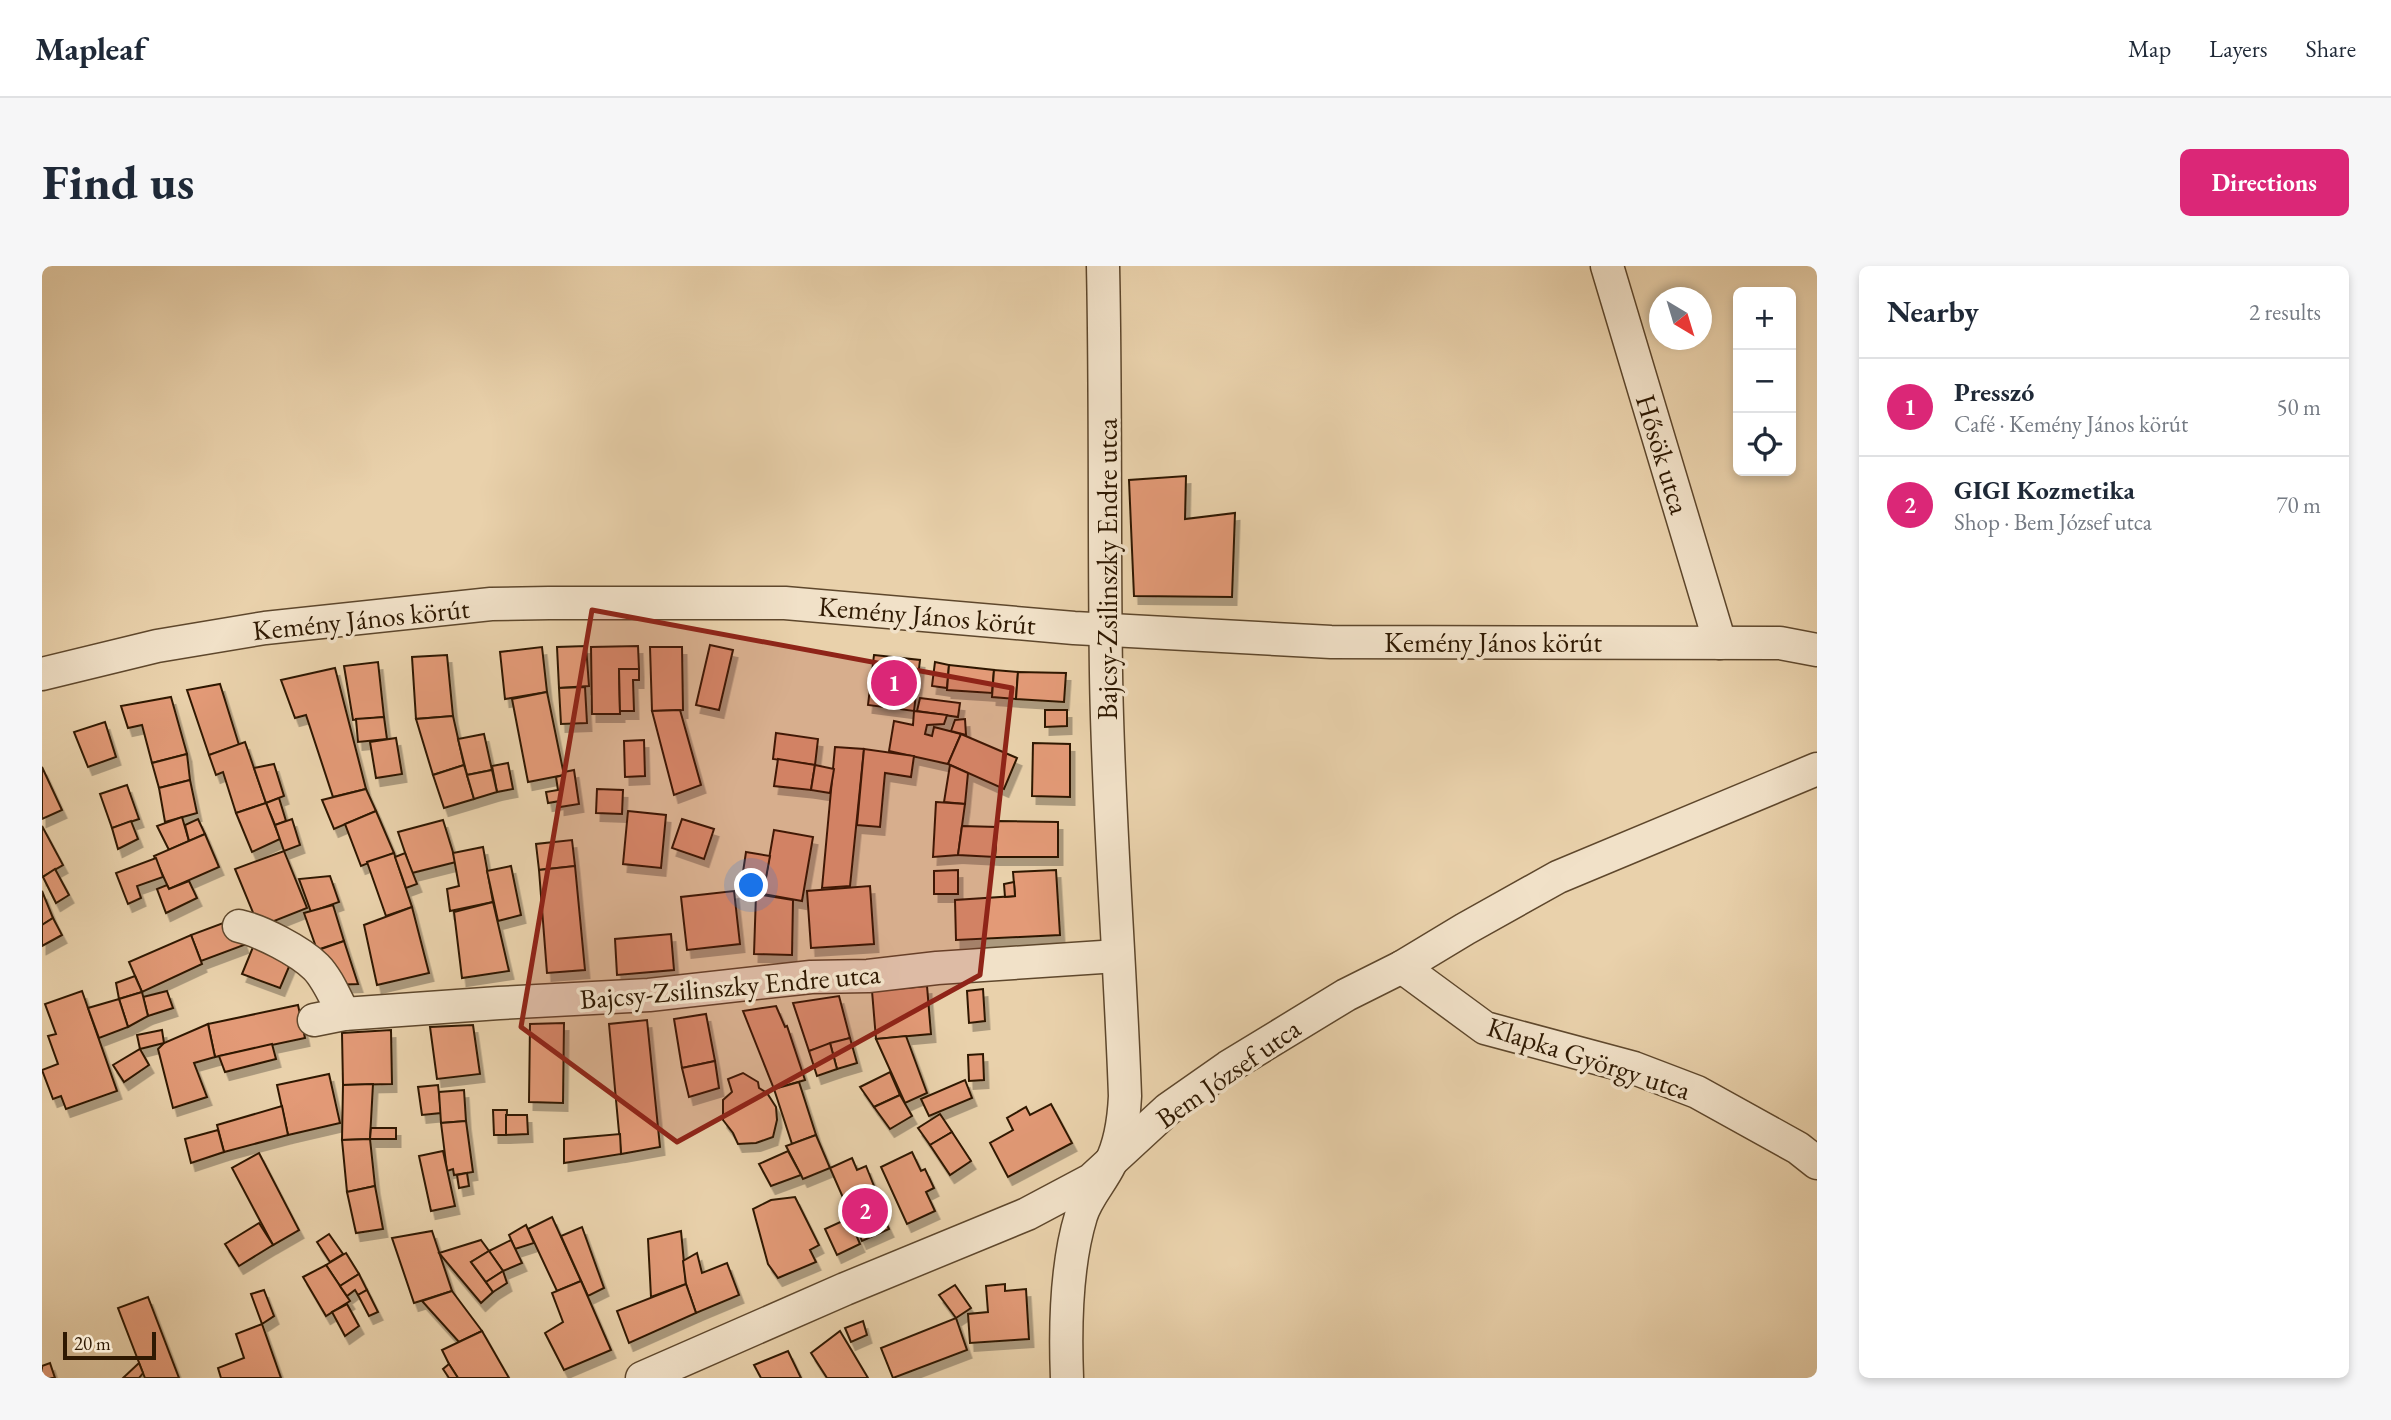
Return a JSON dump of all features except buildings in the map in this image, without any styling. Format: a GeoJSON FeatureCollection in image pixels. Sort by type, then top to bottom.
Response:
{"type":"FeatureCollection","features":[{"type":"Feature","properties":{"kind":"street","name":"Bajcsy-Zsilinszky Endre utca"},"geometry":{"type":"LineString","coordinates":[[1067,1378],[1070,1274],[1081,1214],[1112,1162],[1124,1113],[1125,1096],[1109,804],[1103,266]]}},
{"type":"Feature","properties":{"kind":"street","name":"Hősök utca"},"geometry":{"type":"LineString","coordinates":[[1607,266],[1720,643]]}},
{"type":"Feature","properties":{"kind":"street","name":"Kemény János körút"},"geometry":{"type":"LineString","coordinates":[[42,674],[157,646],[265,628],[491,604],[785,603],[1106,630],[1331,642],[1780,643],[1817,649]]}},
{"type":"Feature","properties":{"kind":"street","name":"Bem József utca"},"geometry":{"type":"LineString","coordinates":[[642,1378],[845,1289],[1027,1214],[1091,1180],[1168,1109],[1228,1067],[1346,995],[1402,967],[1558,877],[1817,769]]}},
{"type":"Feature","properties":{"kind":"street","name":"Bajcsy-Zsilinszky Endre utca"},"geometry":{"type":"LineString","coordinates":[[239,926],[250,928],[288,948],[317,968],[329,1017],[499,1003],[649,995],[811,977],[868,976],[1116,956]]}},
{"type":"Feature","properties":{"kind":"street","name":"Klapka György utca"},"geometry":{"type":"LineString","coordinates":[[1402,967],[1485,1028],[1634,1068],[1697,1092],[1798,1148],[1817,1163]]}},
{"type":"Feature","properties":{"kind":"highlighted area"},"geometry":{"type":"Polygon","coordinates":[[[592,610],[1012,688],[980,975],[677,1142],[521,1027],[592,610]]]}},
{"type":"Feature","properties":{"kind":"place","name":"Presszó"},"geometry":{"type":"Point","coordinates":[894,683]}},
{"type":"Feature","properties":{"kind":"place","name":"GIGI Kozmetika"},"geometry":{"type":"Point","coordinates":[865,1211]}}]}
